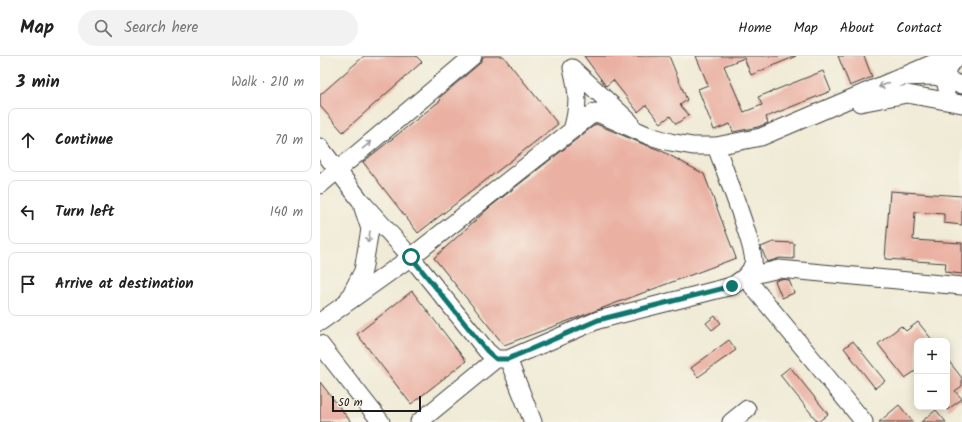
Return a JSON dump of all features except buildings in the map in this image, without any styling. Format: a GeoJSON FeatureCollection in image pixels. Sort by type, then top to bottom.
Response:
{"type":"FeatureCollection","features":[{"type":"Feature","properties":{"kind":"street"},"geometry":{"type":"LineString","coordinates":[[320,185],[473,56]]}},
{"type":"Feature","properties":{"kind":"street"},"geometry":{"type":"LineString","coordinates":[[595,112],[647,135],[693,146],[716,146],[761,137],[832,108],[936,62],[941,56]]}},
{"type":"Feature","properties":{"kind":"street"},"geometry":{"type":"LineString","coordinates":[[947,56],[945,79],[946,88],[950,95],[962,104]]}},
{"type":"Feature","properties":{"kind":"street"},"geometry":{"type":"LineString","coordinates":[[945,79],[946,71],[950,64],[962,56]]}},
{"type":"Feature","properties":{"kind":"street"},"geometry":{"type":"LineString","coordinates":[[567,62],[590,92],[595,112]]}},
{"type":"Feature","properties":{"kind":"street"},"geometry":{"type":"LineString","coordinates":[[567,62],[576,86],[578,104],[572,130]]}},
{"type":"Feature","properties":{"kind":"street"},"geometry":{"type":"LineString","coordinates":[[567,62],[626,119],[647,135]]}},
{"type":"Feature","properties":{"kind":"street"},"geometry":{"type":"LineString","coordinates":[[901,77],[934,76],[962,85]]}},
{"type":"Feature","properties":{"kind":"street"},"geometry":{"type":"LineString","coordinates":[[832,108],[907,94],[962,104]]}},
{"type":"Feature","properties":{"kind":"street"},"geometry":{"type":"LineString","coordinates":[[320,322],[411,257],[595,112]]}},
{"type":"Feature","properties":{"kind":"street"},"geometry":{"type":"LineString","coordinates":[[716,146],[750,243],[754,263],[745,278]]}},
{"type":"Feature","properties":{"kind":"street"},"geometry":{"type":"LineString","coordinates":[[320,148],[360,200],[411,257],[487,351],[502,359],[534,422]]}},
{"type":"Feature","properties":{"kind":"street"},"geometry":{"type":"LineString","coordinates":[[346,304],[363,271],[370,229],[360,200]]}},
{"type":"Feature","properties":{"kind":"street"},"geometry":{"type":"LineString","coordinates":[[419,422],[502,359],[598,320],[732,286],[745,278],[779,269],[962,286]]}},
{"type":"Feature","properties":{"kind":"street"},"geometry":{"type":"LineString","coordinates":[[745,278],[864,422]]}},
{"type":"Feature","properties":{"kind":"street"},"geometry":{"type":"LineString","coordinates":[[320,344],[381,422]]}},
{"type":"Feature","properties":{"kind":"street"},"geometry":{"type":"LineString","coordinates":[[732,422],[747,409]]}},
{"type":"Feature","properties":{"kind":"route"},"geometry":{"type":"LineString","coordinates":[[411,257],[487,351],[496,359],[508,359],[598,320],[732,286]]}}]}
